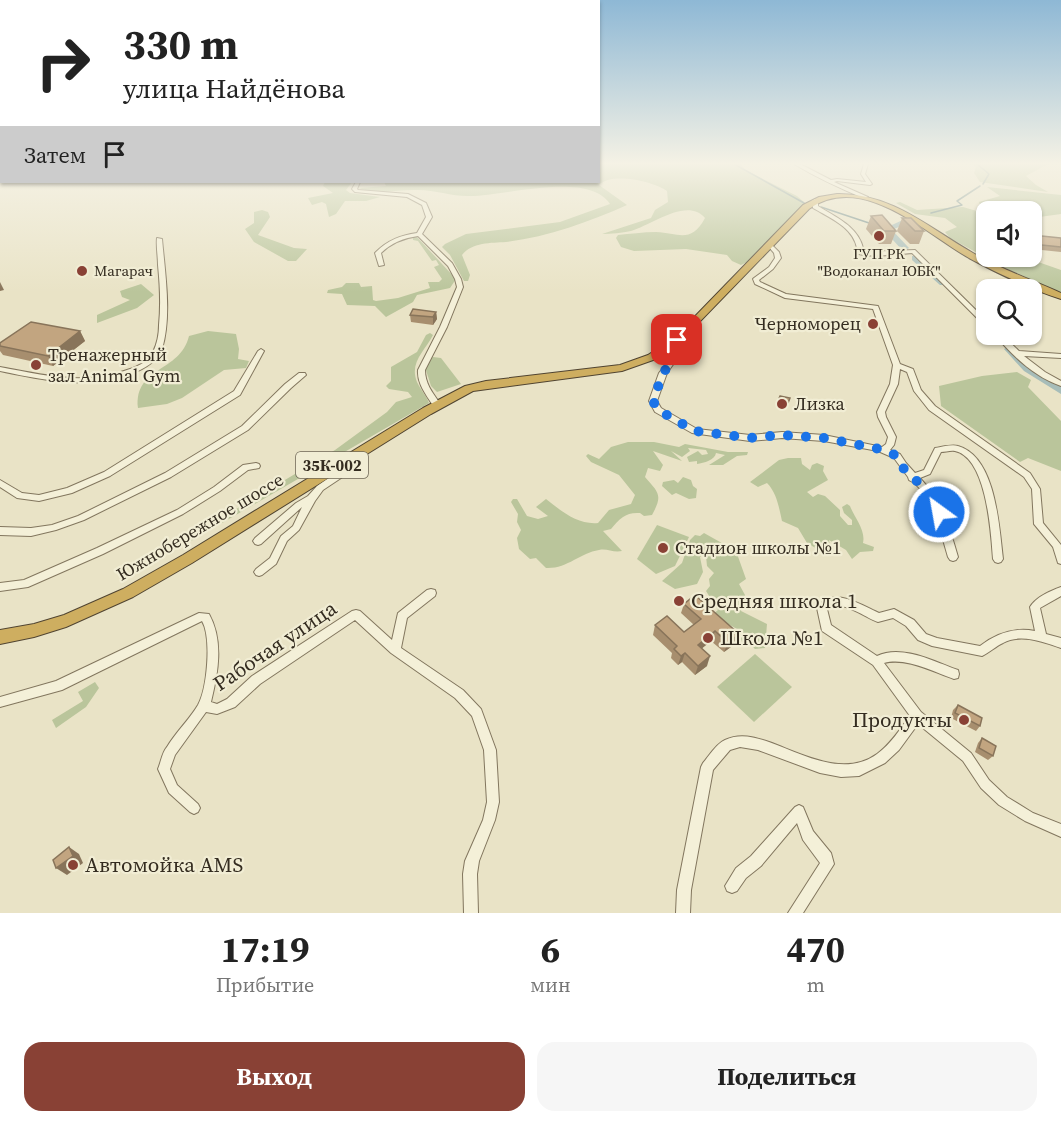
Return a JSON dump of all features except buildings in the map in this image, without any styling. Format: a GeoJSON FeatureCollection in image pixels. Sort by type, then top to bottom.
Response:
{"type":"FeatureCollection","features":[{"type":"Feature","properties":{"kind":"highway","name":"Южнобережное шоссе"},"geometry":{"type":"LineString","coordinates":[[0,635],[24,634],[102,606],[154,579],[459,393],[486,384],[622,368],[652,357],[676,339],[808,207]]}},
{"type":"Feature","properties":{"kind":"highway"},"geometry":{"type":"LineString","coordinates":[[896,207],[972,255],[1061,295]]}},
{"type":"Feature","properties":{"kind":"highway"},"geometry":{"type":"LineString","coordinates":[[896,207],[917,218],[971,255],[1061,295]]}},
{"type":"Feature","properties":{"kind":"highway","name":"Южнобережное шоссе"},"geometry":{"type":"LineString","coordinates":[[0,635],[47,623],[88,608],[137,585],[433,403],[467,386],[484,381],[624,366],[648,357],[676,339]]}},
{"type":"Feature","properties":{"kind":"street"},"geometry":{"type":"LineString","coordinates":[[419,234],[429,217],[425,207]]}},
{"type":"Feature","properties":{"kind":"street"},"geometry":{"type":"LineString","coordinates":[[816,207],[849,228],[859,240],[860,248],[857,252],[863,254],[913,251],[976,314]]}},
{"type":"Feature","properties":{"kind":"street"},"geometry":{"type":"LineString","coordinates":[[381,265],[378,253],[381,249],[401,237],[419,234]]}},
{"type":"Feature","properties":{"kind":"street"},"geometry":{"type":"LineString","coordinates":[[419,234],[453,270],[459,279],[460,287],[437,339],[422,362],[420,370],[433,403]]}},
{"type":"Feature","properties":{"kind":"street"},"geometry":{"type":"LineString","coordinates":[[0,369],[75,383],[93,382],[124,375],[141,367],[154,357],[159,348],[163,322],[159,239]]}},
{"type":"Feature","properties":{"kind":"street"},"geometry":{"type":"LineString","coordinates":[[768,245],[777,253],[778,258],[771,268],[756,279],[758,283],[785,296],[876,307],[897,365],[894,386],[880,409],[881,417],[892,437],[890,445],[884,450]]}},
{"type":"Feature","properties":{"kind":"street"},"geometry":{"type":"LineString","coordinates":[[676,339],[681,349],[663,373],[653,401],[658,410],[688,428],[750,438],[782,435],[824,438],[884,450],[897,456],[902,467],[923,487],[942,518],[953,557]]}},
{"type":"Feature","properties":{"kind":"street"},"geometry":{"type":"LineString","coordinates":[[1008,345],[1044,376],[1061,384]]}},
{"type":"Feature","properties":{"kind":"street"},"geometry":{"type":"LineString","coordinates":[[0,483],[20,496],[39,498],[69,491],[107,474],[237,393],[261,351]]}},
{"type":"Feature","properties":{"kind":"street"},"geometry":{"type":"LineString","coordinates":[[1015,352],[1061,357]]}},
{"type":"Feature","properties":{"kind":"street"},"geometry":{"type":"LineString","coordinates":[[897,365],[910,371],[918,391],[932,408],[1027,475],[1036,489],[1039,524],[1057,546],[1061,560]]}},
{"type":"Feature","properties":{"kind":"street"},"geometry":{"type":"LineString","coordinates":[[0,531],[31,532],[53,528],[81,518],[168,475],[245,428],[302,375]]}},
{"type":"Feature","properties":{"kind":"street"},"geometry":{"type":"LineString","coordinates":[[912,478],[927,472],[938,450],[948,446],[967,452],[977,461],[988,489],[998,559]]}},
{"type":"Feature","properties":{"kind":"street"},"geometry":{"type":"LineString","coordinates":[[259,572],[273,561],[284,539],[296,528],[312,497],[320,488],[350,468],[345,462]]}},
{"type":"Feature","properties":{"kind":"street"},"geometry":{"type":"LineString","coordinates":[[0,587],[25,584],[100,551],[180,512],[217,489],[246,467],[256,466]]}},
{"type":"Feature","properties":{"kind":"street"},"geometry":{"type":"LineString","coordinates":[[258,541],[299,505],[312,497]]}},
{"type":"Feature","properties":{"kind":"street"},"geometry":{"type":"LineString","coordinates":[[1041,636],[1035,607],[1038,603],[1061,591]]}},
{"type":"Feature","properties":{"kind":"street"},"geometry":{"type":"LineString","coordinates":[[395,650],[402,616],[431,594]]}},
{"type":"Feature","properties":{"kind":"street"},"geometry":{"type":"LineString","coordinates":[[1061,643],[1041,636],[1018,633],[997,638],[982,651],[936,643],[922,637],[910,623],[894,613],[878,618],[846,603],[832,601],[822,608],[826,628],[877,662],[917,716],[967,757],[985,784],[1003,801],[1029,817],[1061,831]]}},
{"type":"Feature","properties":{"kind":"street","name":"Рабочая улица"},"geometry":{"type":"LineString","coordinates":[[0,702],[58,686],[199,617],[206,617],[213,627],[212,679],[204,706],[216,709],[231,703],[256,680],[356,614],[395,650],[459,694],[477,713],[489,744],[493,802],[489,820],[472,861],[471,913]]}},
{"type":"Feature","properties":{"kind":"street"},"geometry":{"type":"LineString","coordinates":[[877,662],[882,657],[895,656],[954,674]]}},
{"type":"Feature","properties":{"kind":"street"},"geometry":{"type":"LineString","coordinates":[[194,808],[173,789],[164,769],[170,752],[204,706]]}},
{"type":"Feature","properties":{"kind":"street"},"geometry":{"type":"LineString","coordinates":[[683,913],[685,881],[707,767],[726,745],[740,741],[758,744],[820,767],[841,771],[859,770],[881,759],[895,746],[917,716]]}},
{"type":"Feature","properties":{"kind":"street"},"geometry":{"type":"LineString","coordinates":[[732,886],[741,873],[756,861],[799,811],[808,835],[826,858],[827,864],[795,913]]}},
{"type":"Feature","properties":{"kind":"green space"},"geometry":{"type":"Polygon","coordinates":[[[327,207],[341,207],[336,214],[329,217],[327,207]]]}},
{"type":"Feature","properties":{"kind":"green space"},"geometry":{"type":"Polygon","coordinates":[[[603,207],[623,207],[552,233],[521,240],[482,244],[471,248],[462,255],[470,275],[468,281],[464,281],[450,255],[442,247],[466,234],[560,222],[603,207]]]}},
{"type":"Feature","properties":{"kind":"green space"},"geometry":{"type":"Polygon","coordinates":[[[661,207],[801,207],[747,262],[741,265],[732,261],[727,255],[686,249],[634,251],[621,247],[616,238],[618,235],[656,232],[689,234],[700,226],[705,218],[698,212],[679,211],[631,231],[602,234],[651,218],[655,210],[661,207]]]}},
{"type":"Feature","properties":{"kind":"green space"},"geometry":{"type":"Polygon","coordinates":[[[902,207],[917,210],[963,207],[976,211],[976,252],[950,238],[945,232],[957,227],[945,218],[915,214],[902,207]]]}},
{"type":"Feature","properties":{"kind":"green space"},"geometry":{"type":"Polygon","coordinates":[[[1042,207],[1061,207],[1061,214],[1042,217],[1042,207]]]}},
{"type":"Feature","properties":{"kind":"green space"},"geometry":{"type":"Polygon","coordinates":[[[262,210],[268,212],[270,217],[258,235],[294,248],[307,249],[296,261],[288,261],[254,242],[245,229],[254,223],[254,212],[262,210]]]}},
{"type":"Feature","properties":{"kind":"green space"},"geometry":{"type":"Polygon","coordinates":[[[416,236],[456,279],[450,288],[417,295],[413,302],[386,317],[375,306],[347,305],[342,294],[327,293],[328,290],[342,287],[346,283],[359,283],[361,287],[372,286],[373,300],[376,301],[398,298],[430,288],[428,282],[439,282],[442,279],[434,267],[439,265],[436,260],[432,261],[418,241],[413,240],[416,236]]]}},
{"type":"Feature","properties":{"kind":"green space"},"geometry":{"type":"Polygon","coordinates":[[[1042,263],[1061,270],[1061,293],[1042,284],[1042,279],[1030,279],[1003,267],[1042,267],[1042,263]]]}},
{"type":"Feature","properties":{"kind":"green space"},"geometry":{"type":"Polygon","coordinates":[[[141,284],[154,295],[137,308],[97,323],[97,315],[130,300],[122,297],[120,291],[141,284]]]}},
{"type":"Feature","properties":{"kind":"green space"},"geometry":{"type":"Polygon","coordinates":[[[208,331],[236,334],[238,359],[249,361],[246,368],[224,370],[182,398],[167,404],[138,408],[139,394],[143,384],[177,357],[189,336],[208,331]]]}},
{"type":"Feature","properties":{"kind":"green space"},"geometry":{"type":"Polygon","coordinates":[[[430,333],[433,335],[415,368],[417,382],[429,403],[191,541],[193,535],[335,450],[387,412],[396,402],[412,397],[408,392],[389,389],[386,386],[391,381],[391,367],[417,352],[426,335],[430,333]]]}},
{"type":"Feature","properties":{"kind":"green space"},"geometry":{"type":"Polygon","coordinates":[[[441,358],[461,384],[437,392],[431,386],[425,367],[429,359],[441,358]]]}},
{"type":"Feature","properties":{"kind":"green space"},"geometry":{"type":"Polygon","coordinates":[[[1017,372],[1031,380],[1028,387],[1061,421],[1061,471],[1028,458],[1020,462],[941,406],[939,386],[982,376],[1017,372]]]}},
{"type":"Feature","properties":{"kind":"green space"},"geometry":{"type":"Polygon","coordinates":[[[628,442],[654,442],[679,447],[685,444],[728,452],[748,452],[747,455],[737,456],[723,465],[709,465],[725,455],[716,453],[706,462],[697,464],[697,461],[689,462],[687,457],[698,451],[702,455],[708,454],[706,450],[688,448],[690,451],[682,457],[671,451],[682,461],[653,451],[663,465],[660,471],[648,468],[645,477],[658,494],[658,503],[652,515],[644,516],[635,513],[627,515],[611,529],[603,531],[622,551],[599,550],[567,564],[546,568],[536,558],[530,559],[519,549],[517,538],[521,530],[517,522],[518,514],[511,502],[513,499],[517,499],[527,516],[538,519],[548,516],[536,507],[546,499],[570,516],[591,523],[598,523],[609,510],[631,504],[635,495],[619,475],[591,462],[586,456],[588,454],[599,459],[611,447],[628,442]]]}},
{"type":"Feature","properties":{"kind":"green space"},"geometry":{"type":"Polygon","coordinates":[[[801,458],[802,464],[810,470],[812,465],[817,463],[824,466],[823,471],[828,480],[807,492],[813,497],[818,494],[825,496],[840,510],[840,516],[848,525],[852,525],[852,520],[844,513],[842,507],[847,504],[850,506],[861,528],[863,543],[874,547],[873,551],[860,552],[852,559],[846,550],[829,540],[830,547],[819,550],[807,543],[798,528],[782,521],[777,501],[767,483],[758,487],[750,482],[779,460],[801,458]]]}},
{"type":"Feature","properties":{"kind":"green space"},"geometry":{"type":"Polygon","coordinates":[[[683,477],[691,480],[697,489],[696,498],[689,499],[676,493],[672,495],[662,486],[663,482],[674,480],[678,483],[683,477]]]}},
{"type":"Feature","properties":{"kind":"green space","name":"Стадион школы №1"},"geometry":{"type":"Polygon","coordinates":[[[657,525],[689,537],[675,566],[656,574],[637,559],[657,525]]]}},
{"type":"Feature","properties":{"kind":"green space"},"geometry":{"type":"Polygon","coordinates":[[[704,533],[736,551],[746,579],[739,584],[745,595],[741,611],[767,624],[765,648],[755,649],[750,644],[742,642],[737,629],[712,615],[718,610],[706,591],[710,586],[709,579],[714,573],[707,566],[706,556],[703,554],[700,557],[703,572],[697,584],[675,589],[662,581],[682,563],[690,540],[695,535],[700,536],[704,533]]]}},
{"type":"Feature","properties":{"kind":"green space"},"geometry":{"type":"Polygon","coordinates":[[[755,654],[792,687],[754,722],[717,687],[755,654]]]}},
{"type":"Feature","properties":{"kind":"green space"},"geometry":{"type":"Polygon","coordinates":[[[95,682],[99,688],[86,707],[56,728],[52,720],[83,701],[78,692],[95,682]]]}},
{"type":"Feature","properties":{"kind":"waterway"},"geometry":{"type":"LineString","coordinates":[[821,207],[869,223]]}},
{"type":"Feature","properties":{"kind":"waterway"},"geometry":{"type":"LineString","coordinates":[[931,213],[956,207]]}},
{"type":"Feature","properties":{"kind":"waterway"},"geometry":{"type":"LineString","coordinates":[[905,248],[887,229],[908,221]]}},
{"type":"Feature","properties":{"kind":"waterway"},"geometry":{"type":"LineString","coordinates":[[915,258],[943,283]]}},
{"type":"Feature","properties":{"kind":"waterway"},"geometry":{"type":"LineString","coordinates":[[1009,349],[1028,369],[1061,391]]}},
{"type":"Feature","properties":{"kind":"place","name":"ГУП РК \"Водоканал ЮБК\""},"geometry":{"type":"Point","coordinates":[879,236]}},
{"type":"Feature","properties":{"kind":"place","name":"Магарач"},"geometry":{"type":"Point","coordinates":[82,271]}},
{"type":"Feature","properties":{"kind":"place","name":"Черноморец"},"geometry":{"type":"Point","coordinates":[873,324]}},
{"type":"Feature","properties":{"kind":"place","name":"Тренажерный зал Animal Gym"},"geometry":{"type":"Point","coordinates":[36,365]}},
{"type":"Feature","properties":{"kind":"place","name":"Лизка"},"geometry":{"type":"Point","coordinates":[782,404]}},
{"type":"Feature","properties":{"kind":"place","name":"Стадион школы №1"},"geometry":{"type":"Point","coordinates":[663,548]}},
{"type":"Feature","properties":{"kind":"place","name":"Средняя школа 1"},"geometry":{"type":"Point","coordinates":[679,601]}},
{"type":"Feature","properties":{"kind":"place","name":"Школа №1"},"geometry":{"type":"Point","coordinates":[708,638]}},
{"type":"Feature","properties":{"kind":"place","name":"Продукты"},"geometry":{"type":"Point","coordinates":[964,720]}},
{"type":"Feature","properties":{"kind":"place","name":"Автомойка AMS"},"geometry":{"type":"Point","coordinates":[73,865]}},
{"type":"Feature","properties":{"kind":"route"},"geometry":{"type":"LineString","coordinates":[[677,340],[681,349],[663,373],[653,401],[658,410],[695,431],[750,438],[782,435],[824,438],[884,450],[897,456],[902,467],[923,487],[939,512]]}}]}
